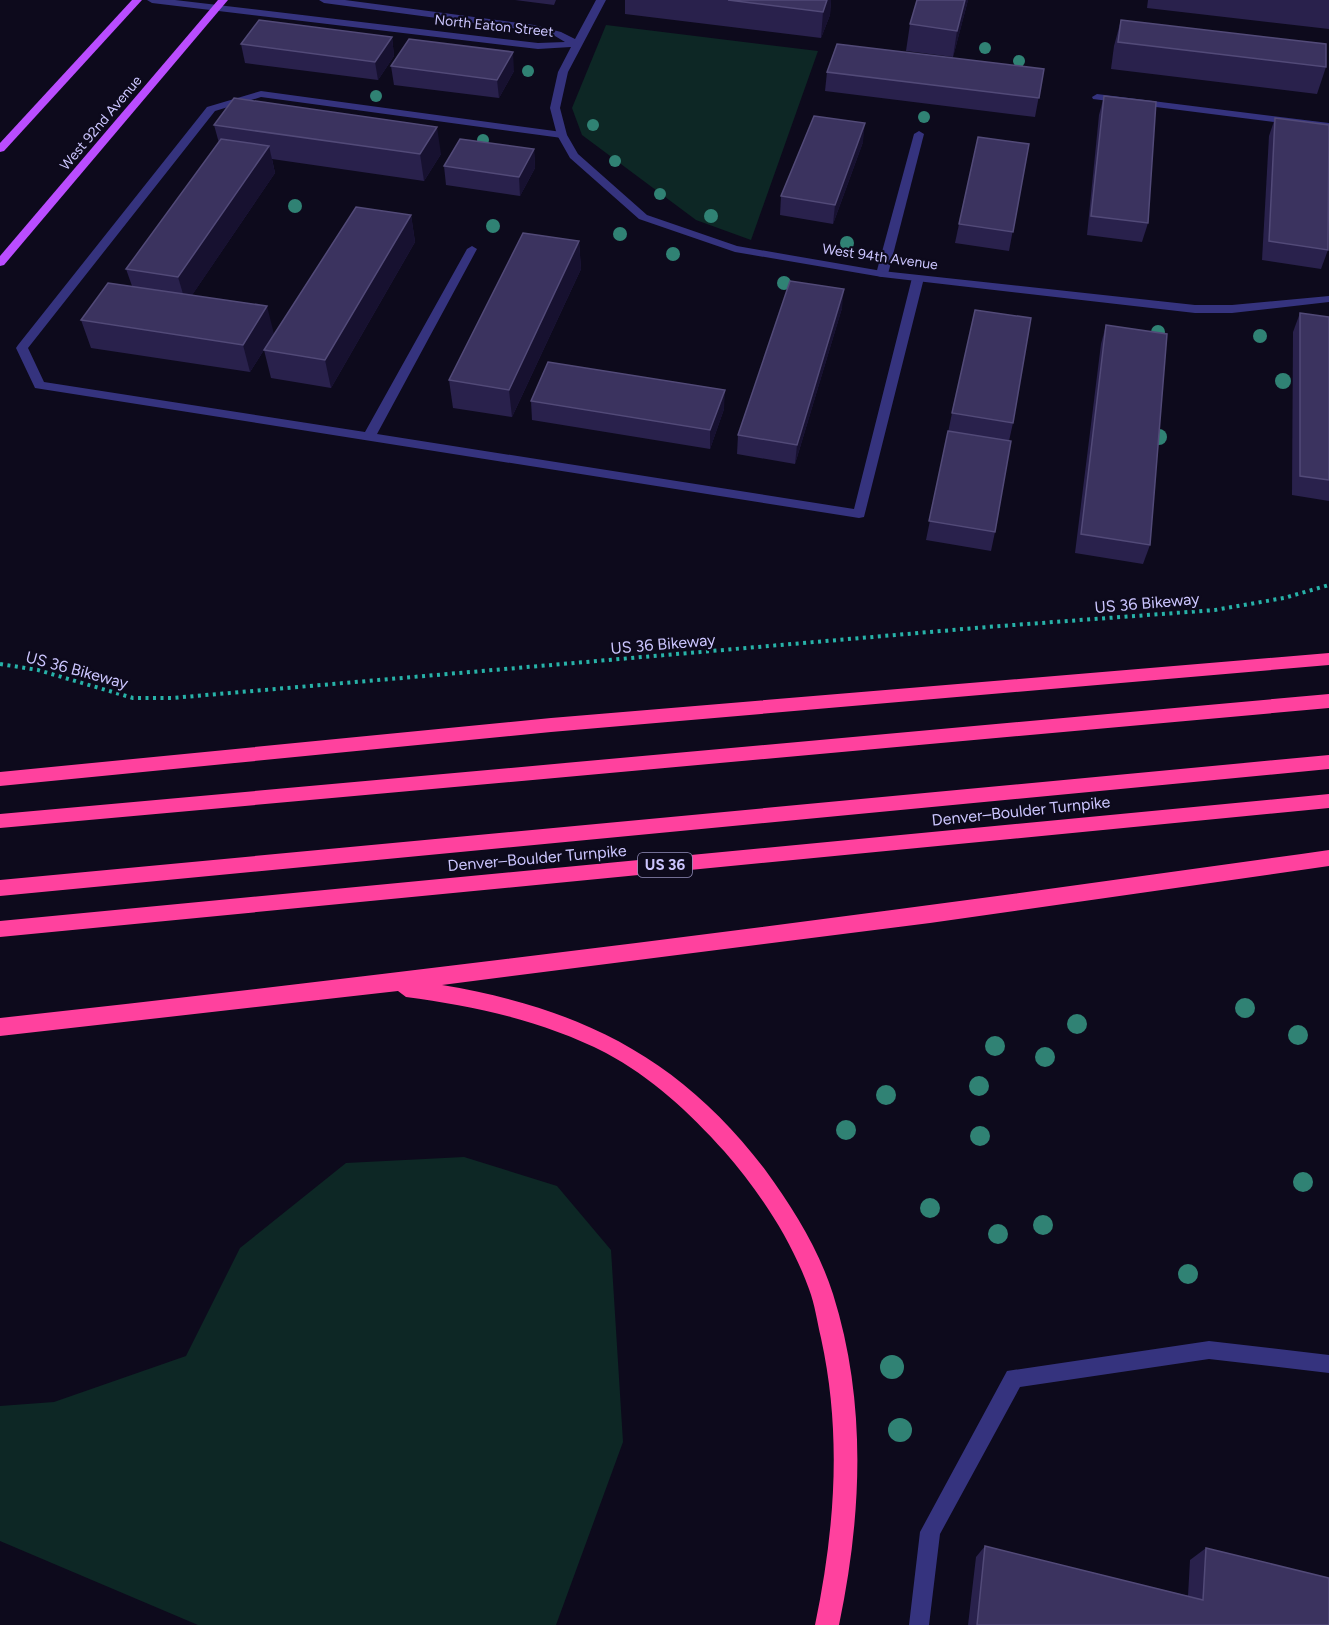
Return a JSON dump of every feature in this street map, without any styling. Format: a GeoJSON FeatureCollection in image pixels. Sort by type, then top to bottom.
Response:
{"type":"FeatureCollection","features":[{"type":"Feature","properties":{"kind":"highway"},"geometry":{"type":"LineString","coordinates":[[0,779],[551,725],[1329,659]]}},
{"type":"Feature","properties":{"kind":"highway"},"geometry":{"type":"LineString","coordinates":[[0,821],[1329,701]]}},
{"type":"Feature","properties":{"kind":"highway"},"geometry":{"type":"LineString","coordinates":[[0,888],[1329,762]]}},
{"type":"Feature","properties":{"kind":"highway","name":"Denver–Boulder Turnpike"},"geometry":{"type":"LineString","coordinates":[[0,929],[1329,801]]}},
{"type":"Feature","properties":{"kind":"highway"},"geometry":{"type":"LineString","coordinates":[[0,1027],[371,986],[976,909],[1329,858]]}},
{"type":"Feature","properties":{"kind":"highway"},"geometry":{"type":"LineString","coordinates":[[371,986],[463,996],[499,1004],[545,1018],[615,1048],[654,1073],[703,1113],[748,1162],[789,1223],[819,1287],[838,1360],[846,1440],[845,1519],[837,1584],[827,1625]]}},
{"type":"Feature","properties":{"kind":"main road"},"geometry":{"type":"LineString","coordinates":[[0,149],[136,0]]}},
{"type":"Feature","properties":{"kind":"main road","name":"West 92nd Avenue"},"geometry":{"type":"LineString","coordinates":[[0,263],[220,4]]}},
{"type":"Feature","properties":{"kind":"street","name":"North Eaton Street"},"geometry":{"type":"LineString","coordinates":[[152,0],[220,4],[538,46],[577,44]]}},
{"type":"Feature","properties":{"kind":"street","name":"North Eaton Street"},"geometry":{"type":"LineString","coordinates":[[324,0],[534,28],[558,34],[577,44]]}},
{"type":"Feature","properties":{"kind":"street","name":"West 94th Avenue"},"geometry":{"type":"LineString","coordinates":[[601,0],[563,72],[555,108],[562,135],[574,156],[643,217],[735,249],[882,274],[1195,309],[1232,309],[1329,299]]}},
{"type":"Feature","properties":{"kind":"street"},"geometry":{"type":"LineString","coordinates":[[562,135],[261,94],[211,109],[22,348],[39,385],[860,514],[918,278]]}},
{"type":"Feature","properties":{"kind":"street"},"geometry":{"type":"LineString","coordinates":[[1097,97],[1329,126]]}},
{"type":"Feature","properties":{"kind":"street"},"geometry":{"type":"LineString","coordinates":[[882,274],[919,134]]}},
{"type":"Feature","properties":{"kind":"street"},"geometry":{"type":"LineString","coordinates":[[369,437],[472,249]]}},
{"type":"Feature","properties":{"kind":"street"},"geometry":{"type":"LineString","coordinates":[[920,1625],[930,1532],[1014,1378],[1209,1350],[1329,1364]]}},
{"type":"Feature","properties":{"kind":"path","name":"US 36 Bikeway"},"geometry":{"type":"LineString","coordinates":[[0,664],[38,670],[133,698],[172,698],[482,673],[982,627],[1172,613],[1261,604],[1301,595],[1329,585]]}},
{"type":"Feature","properties":{"kind":"green space"},"geometry":{"type":"Polygon","coordinates":[[[606,25],[818,51],[751,240],[696,220],[582,135],[572,108],[606,25]]]}},
{"type":"Feature","properties":{"kind":"green space"},"geometry":{"type":"Polygon","coordinates":[[[464,1157],[557,1186],[611,1250],[623,1442],[556,1625],[198,1625],[0,1541],[0,1406],[54,1402],[186,1356],[240,1248],[346,1163],[464,1157]]]}},
{"type":"Feature","properties":{"kind":"building"},"geometry":{"type":"Polygon","coordinates":[[[728,0],[827,0],[823,12],[728,0]]]}},
{"type":"Feature","properties":{"kind":"building"},"geometry":{"type":"Polygon","coordinates":[[[917,0],[965,0],[957,31],[910,24],[917,0]]]}},
{"type":"Feature","properties":{"kind":"building"},"geometry":{"type":"Polygon","coordinates":[[[259,20],[392,37],[375,62],[241,44],[259,20]]]}},
{"type":"Feature","properties":{"kind":"building"},"geometry":{"type":"Polygon","coordinates":[[[1121,20],[1326,44],[1326,67],[1118,42],[1121,20]]]}},
{"type":"Feature","properties":{"kind":"building"},"geometry":{"type":"Polygon","coordinates":[[[409,39],[513,52],[497,80],[391,66],[409,39]]]}},
{"type":"Feature","properties":{"kind":"building"},"geometry":{"type":"Polygon","coordinates":[[[837,44],[1044,69],[1039,98],[827,72],[837,44]]]}},
{"type":"Feature","properties":{"kind":"building"},"geometry":{"type":"Polygon","coordinates":[[[1104,96],[1156,102],[1148,223],[1091,216],[1104,96]]]}},
{"type":"Feature","properties":{"kind":"building"},"geometry":{"type":"Polygon","coordinates":[[[234,98],[437,127],[420,154],[214,125],[234,98]]]}},
{"type":"Feature","properties":{"kind":"building"},"geometry":{"type":"Polygon","coordinates":[[[814,116],[865,123],[835,205],[781,196],[814,116]]]}},
{"type":"Feature","properties":{"kind":"building"},"geometry":{"type":"Polygon","coordinates":[[[1275,118],[1329,125],[1328,250],[1269,241],[1275,118]]]}},
{"type":"Feature","properties":{"kind":"building"},"geometry":{"type":"Polygon","coordinates":[[[978,137],[1029,144],[1013,232],[959,224],[978,137]]]}},
{"type":"Feature","properties":{"kind":"building"},"geometry":{"type":"Polygon","coordinates":[[[221,139],[269,146],[178,277],[126,269],[221,139]]]}},
{"type":"Feature","properties":{"kind":"building"},"geometry":{"type":"Polygon","coordinates":[[[460,139],[534,149],[519,177],[444,166],[460,139]]]}},
{"type":"Feature","properties":{"kind":"building"},"geometry":{"type":"Polygon","coordinates":[[[356,207],[411,215],[325,360],[264,350],[356,207]]]}},
{"type":"Feature","properties":{"kind":"building"},"geometry":{"type":"Polygon","coordinates":[[[523,233],[579,241],[509,390],[449,380],[523,233]]]}},
{"type":"Feature","properties":{"kind":"building"},"geometry":{"type":"Polygon","coordinates":[[[790,281],[844,289],[797,445],[738,435],[790,281]]]}},
{"type":"Feature","properties":{"kind":"building"},"geometry":{"type":"Polygon","coordinates":[[[108,283],[267,306],[243,345],[81,320],[108,283]]]}},
{"type":"Feature","properties":{"kind":"building"},"geometry":{"type":"Polygon","coordinates":[[[975,310],[1031,318],[1013,423],[952,413],[975,310]]]}},
{"type":"Feature","properties":{"kind":"building"},"geometry":{"type":"Polygon","coordinates":[[[1300,313],[1329,317],[1329,480],[1300,476],[1300,313]]]}},
{"type":"Feature","properties":{"kind":"building"},"geometry":{"type":"Polygon","coordinates":[[[1106,325],[1167,334],[1150,545],[1081,534],[1106,325]]]}},
{"type":"Feature","properties":{"kind":"building"},"geometry":{"type":"Polygon","coordinates":[[[548,362],[725,390],[710,430],[531,401],[548,362]]]}},
{"type":"Feature","properties":{"kind":"building"},"geometry":{"type":"Polygon","coordinates":[[[948,431],[1011,441],[995,532],[929,521],[948,431]]]}},
{"type":"Feature","properties":{"kind":"building"},"geometry":{"type":"Polygon","coordinates":[[[985,1546],[1203,1600],[1206,1548],[1329,1578],[1329,1625],[977,1625],[985,1546]]]}}]}
